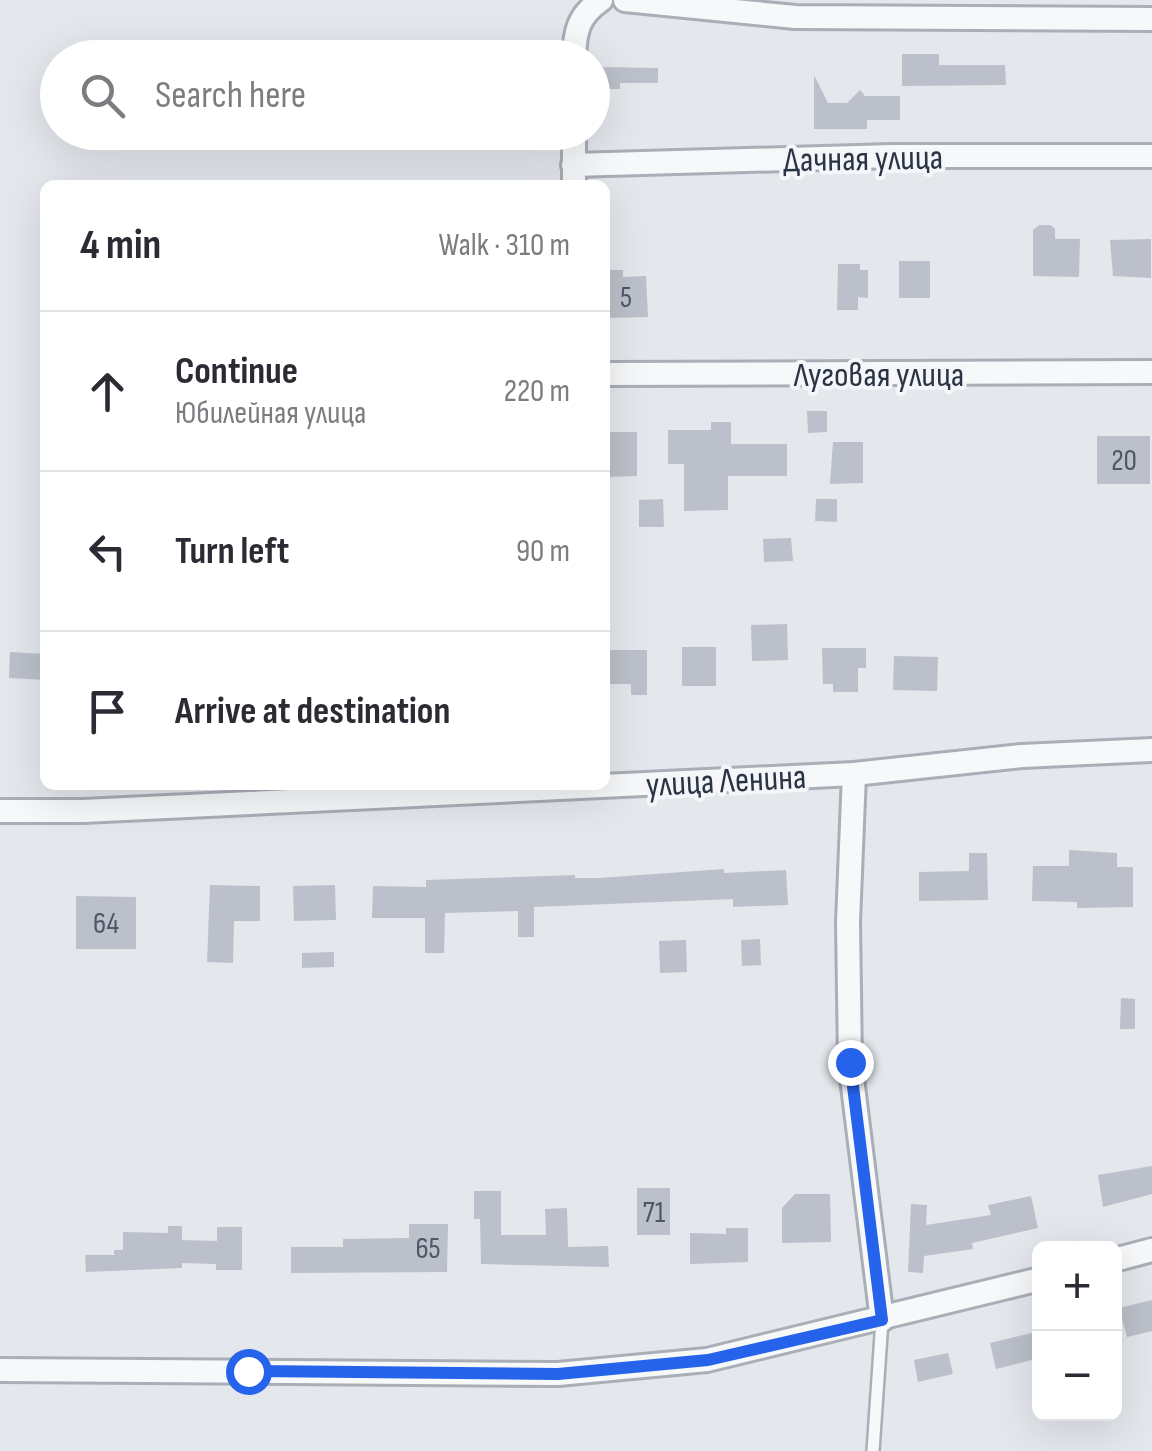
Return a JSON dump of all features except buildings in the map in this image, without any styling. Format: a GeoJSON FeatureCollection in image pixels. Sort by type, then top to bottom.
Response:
{"type":"FeatureCollection","features":[{"type":"Feature","properties":{"kind":"street"},"geometry":{"type":"LineString","coordinates":[[574,40],[584,12],[601,0]]}},
{"type":"Feature","properties":{"kind":"street"},"geometry":{"type":"LineString","coordinates":[[625,0],[794,16],[1152,18]]}},
{"type":"Feature","properties":{"kind":"street","name":"Дачная улица"},"geometry":{"type":"LineString","coordinates":[[574,175],[892,156],[1152,156]]}},
{"type":"Feature","properties":{"kind":"street","name":"Луговая улица"},"geometry":{"type":"LineString","coordinates":[[610,374],[1152,372]]}},
{"type":"Feature","properties":{"kind":"street","name":"улица Ленина"},"geometry":{"type":"LineString","coordinates":[[610,785],[854,774],[1022,756],[1152,750]]}},
{"type":"Feature","properties":{"kind":"street"},"geometry":{"type":"LineString","coordinates":[[854,774],[848,922],[850,1062],[882,1320]]}},
{"type":"Feature","properties":{"kind":"street","name":"улица Ленина"},"geometry":{"type":"LineString","coordinates":[[0,811],[84,811],[509,790]]}},
{"type":"Feature","properties":{"kind":"street"},"geometry":{"type":"LineString","coordinates":[[1122,1258],[1152,1250]]}},
{"type":"Feature","properties":{"kind":"street"},"geometry":{"type":"LineString","coordinates":[[0,1370],[558,1374],[708,1360],[1032,1281]]}},
{"type":"Feature","properties":{"kind":"lane"},"geometry":{"type":"LineString","coordinates":[[874,1451],[882,1320]]}},
{"type":"Feature","properties":{"kind":"route"},"geometry":{"type":"LineString","coordinates":[[248,1371],[558,1374],[708,1360],[882,1320],[850,1062]]}}]}
